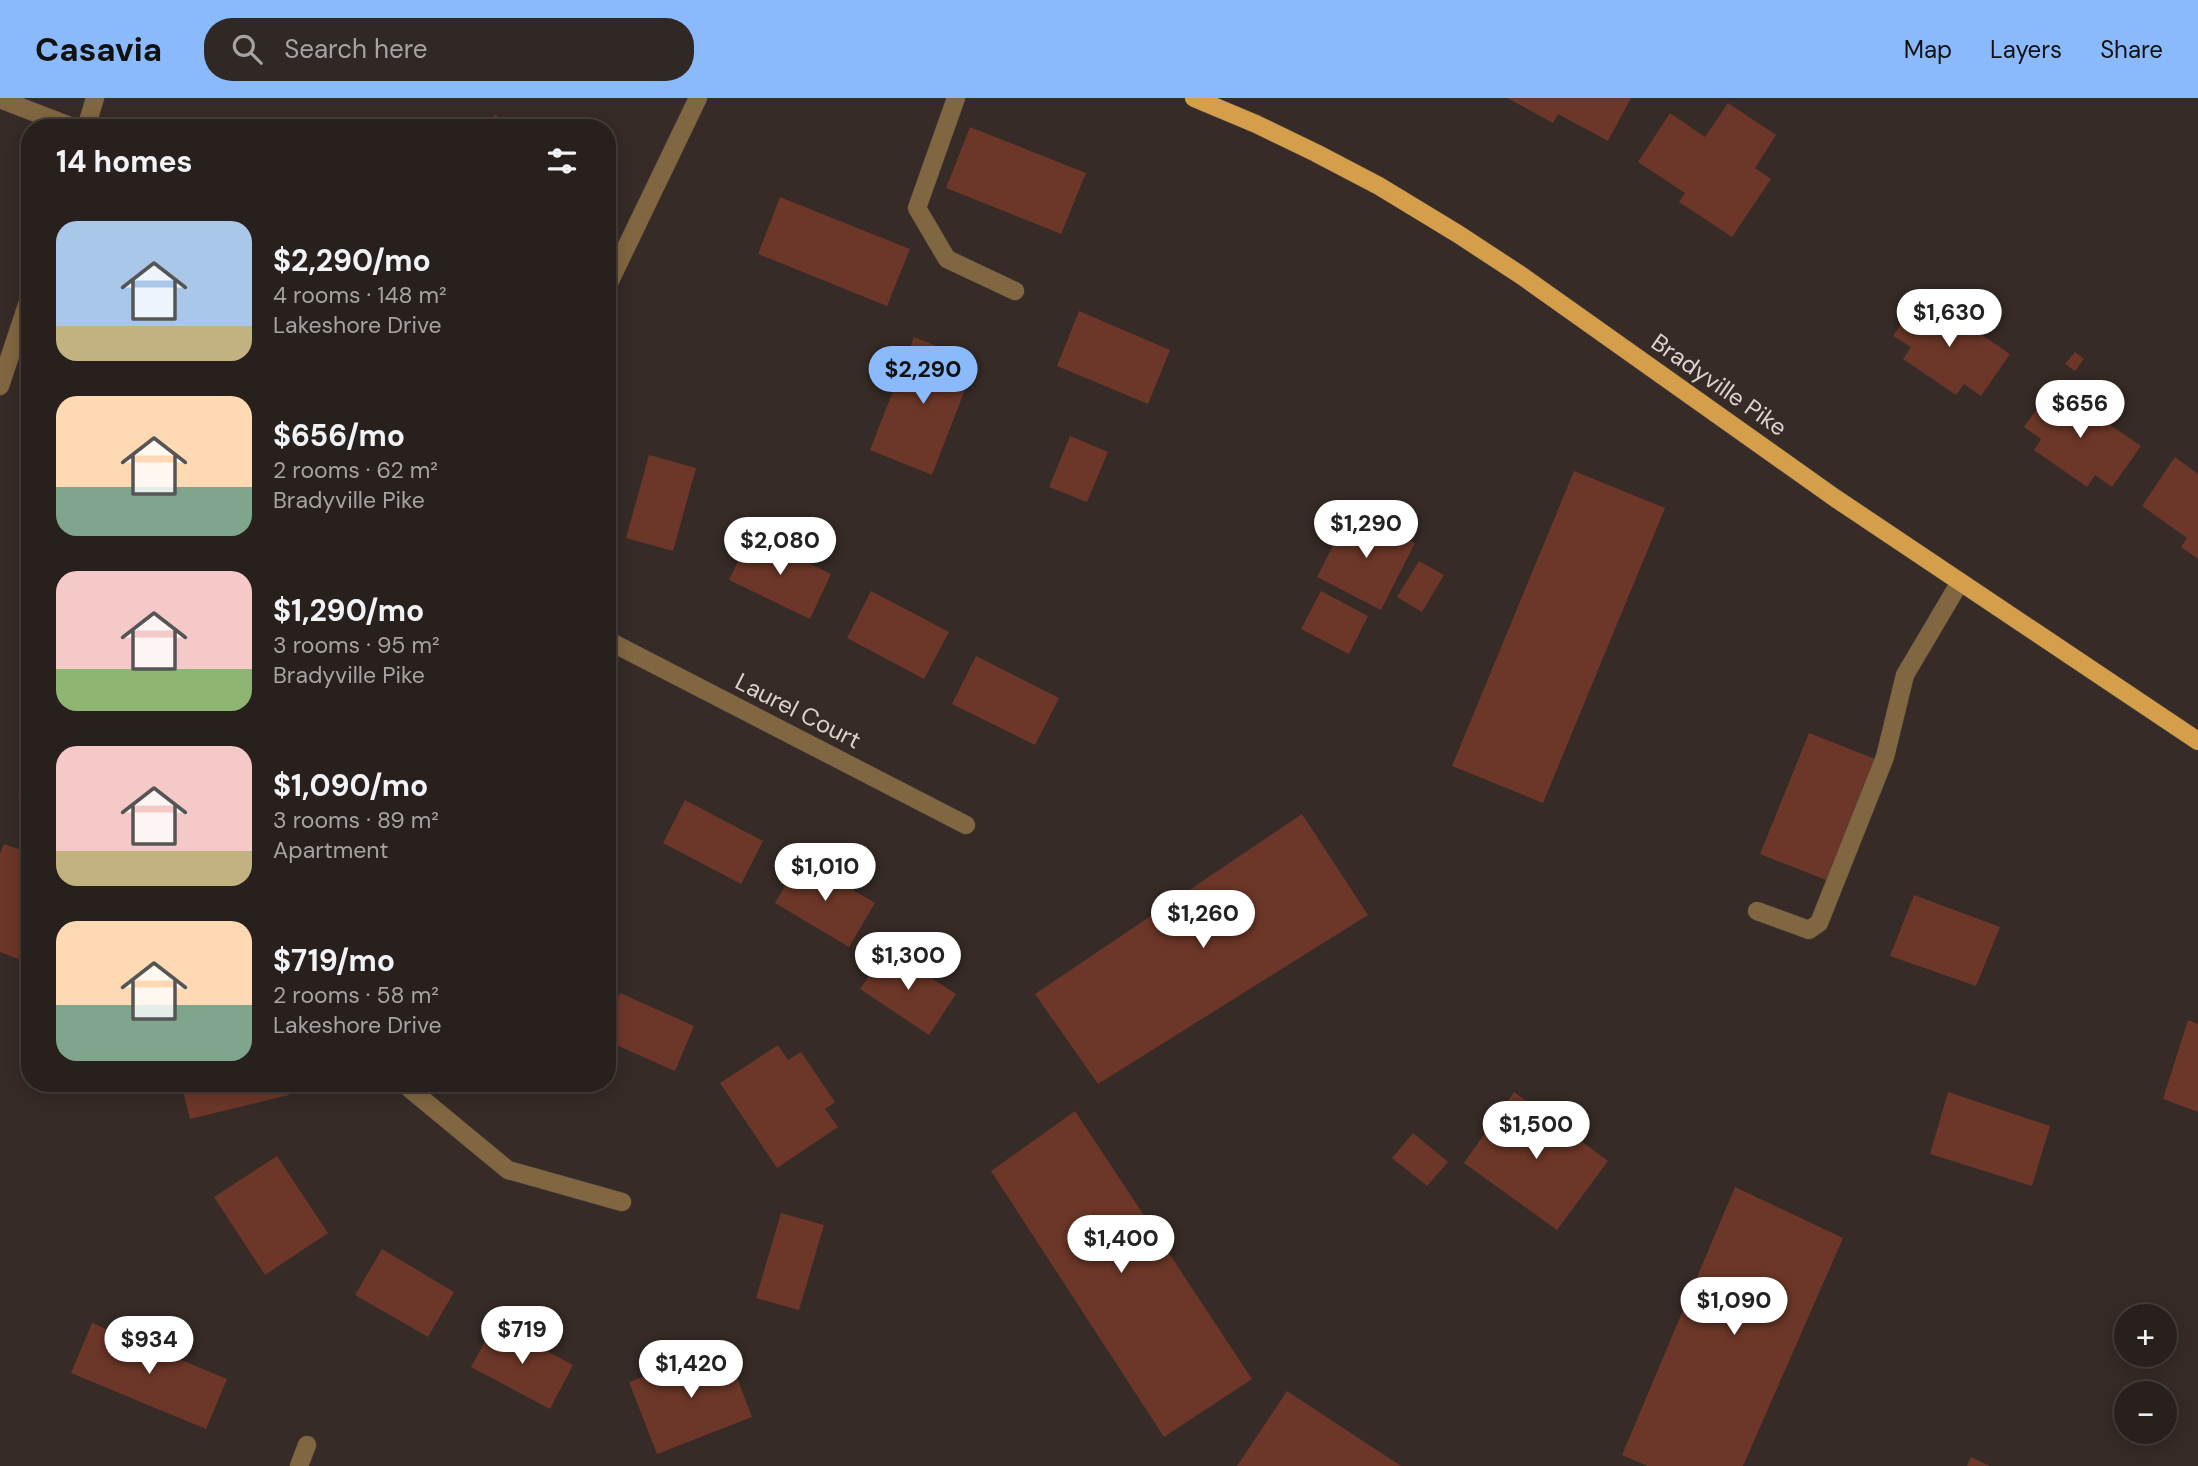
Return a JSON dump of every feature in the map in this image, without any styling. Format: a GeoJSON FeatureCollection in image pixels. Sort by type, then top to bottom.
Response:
{"type":"FeatureCollection","features":[{"type":"Feature","properties":{"kind":"main road","name":"Bradyville Pike"},"geometry":{"type":"LineString","coordinates":[[1195,98],[1256,124],[1347,170],[1458,234],[1522,276],[1835,498],[2198,741]]}},
{"type":"Feature","properties":{"kind":"street"},"geometry":{"type":"LineString","coordinates":[[89,119],[95,98]]}},
{"type":"Feature","properties":{"kind":"street"},"geometry":{"type":"LineString","coordinates":[[616,269],[698,98]]}},
{"type":"Feature","properties":{"kind":"street"},"geometry":{"type":"LineString","coordinates":[[956,98],[917,208],[947,259],[1015,290]]}},
{"type":"Feature","properties":{"kind":"street"},"geometry":{"type":"LineString","coordinates":[[0,99],[52,119]]}},
{"type":"Feature","properties":{"kind":"street"},"geometry":{"type":"LineString","coordinates":[[0,386],[21,323]]}},
{"type":"Feature","properties":{"kind":"street"},"geometry":{"type":"LineString","coordinates":[[1757,911],[1809,930],[1819,923],[1885,757],[1905,675],[1960,582]]}},
{"type":"Feature","properties":{"kind":"street","name":"Laurel Court"},"geometry":{"type":"LineString","coordinates":[[616,645],[966,825]]}},
{"type":"Feature","properties":{"kind":"street"},"geometry":{"type":"LineString","coordinates":[[414,1092],[508,1170],[622,1202]]}},
{"type":"Feature","properties":{"kind":"street"},"geometry":{"type":"LineString","coordinates":[[299,1466],[307,1445]]}},
{"type":"Feature","properties":{"kind":"building"},"geometry":{"type":"Polygon","coordinates":[[[1507,98],[1631,98],[1608,141],[1558,114],[1553,123],[1507,98]]]}},
{"type":"Feature","properties":{"kind":"building"},"geometry":{"type":"Polygon","coordinates":[[[1728,103],[1776,135],[1755,168],[1771,179],[1732,237],[1679,202],[1685,193],[1638,162],[1670,113],[1705,137],[1728,103]]]}},
{"type":"Feature","properties":{"kind":"building"},"geometry":{"type":"Polygon","coordinates":[[[970,127],[1086,173],[1061,234],[946,188],[970,127]]]}},
{"type":"Feature","properties":{"kind":"building"},"geometry":{"type":"Polygon","coordinates":[[[780,197],[910,249],[887,306],[758,254],[780,197]]]}},
{"type":"Feature","properties":{"kind":"building"},"geometry":{"type":"Polygon","coordinates":[[[1922,294],[2010,354],[1981,396],[1964,384],[1956,395],[1903,359],[1911,347],[1893,336],[1922,294]]]}},
{"type":"Feature","properties":{"kind":"building"},"geometry":{"type":"Polygon","coordinates":[[[1079,311],[1170,350],[1148,404],[1057,366],[1079,311]]]}},
{"type":"Feature","properties":{"kind":"building"},"geometry":{"type":"Polygon","coordinates":[[[914,337],[976,361],[932,475],[870,450],[914,337]]]}},
{"type":"Feature","properties":{"kind":"building"},"geometry":{"type":"Polygon","coordinates":[[[2075,352],[2084,359],[2075,371],[2065,364],[2075,352]]]}},
{"type":"Feature","properties":{"kind":"building"},"geometry":{"type":"Polygon","coordinates":[[[2053,386],[2141,446],[2112,487],[2095,475],[2087,487],[2034,450],[2041,439],[2024,427],[2053,386]]]}},
{"type":"Feature","properties":{"kind":"building"},"geometry":{"type":"Polygon","coordinates":[[[1070,436],[1108,452],[1087,502],[1049,487],[1070,436]]]}},
{"type":"Feature","properties":{"kind":"building"},"geometry":{"type":"Polygon","coordinates":[[[649,455],[696,468],[673,551],[626,538],[649,455]]]}},
{"type":"Feature","properties":{"kind":"building"},"geometry":{"type":"Polygon","coordinates":[[[2175,457],[2198,474],[2198,559],[2181,547],[2187,538],[2142,506],[2175,457]]]}},
{"type":"Feature","properties":{"kind":"building"},"geometry":{"type":"Polygon","coordinates":[[[1574,471],[1665,508],[1543,803],[1452,766],[1574,471]]]}},
{"type":"Feature","properties":{"kind":"building"},"geometry":{"type":"Polygon","coordinates":[[[1351,510],[1415,543],[1381,610],[1317,577],[1351,510]]]}},
{"type":"Feature","properties":{"kind":"building"},"geometry":{"type":"Polygon","coordinates":[[[751,535],[831,574],[810,619],[729,580],[751,535]]]}},
{"type":"Feature","properties":{"kind":"building"},"geometry":{"type":"Polygon","coordinates":[[[1419,561],[1444,575],[1422,612],[1397,597],[1419,561]]]}},
{"type":"Feature","properties":{"kind":"building"},"geometry":{"type":"Polygon","coordinates":[[[871,591],[949,632],[924,679],[847,638],[871,591]]]}},
{"type":"Feature","properties":{"kind":"building"},"geometry":{"type":"Polygon","coordinates":[[[1321,591],[1368,616],[1349,654],[1301,629],[1321,591]]]}},
{"type":"Feature","properties":{"kind":"building"},"geometry":{"type":"Polygon","coordinates":[[[976,656],[1059,698],[1035,745],[952,704],[976,656]]]}},
{"type":"Feature","properties":{"kind":"building"},"geometry":{"type":"Polygon","coordinates":[[[1809,733],[1875,759],[1826,880],[1760,854],[1809,733]]]}},
{"type":"Feature","properties":{"kind":"building"},"geometry":{"type":"Polygon","coordinates":[[[685,800],[763,841],[741,884],[663,843],[685,800]]]}},
{"type":"Feature","properties":{"kind":"building"},"geometry":{"type":"Polygon","coordinates":[[[1302,814],[1368,915],[1098,1084],[1035,994],[1302,814]]]}},
{"type":"Feature","properties":{"kind":"building"},"geometry":{"type":"Polygon","coordinates":[[[4,844],[21,850],[21,950],[18,959],[0,952],[0,854],[4,844]]]}},
{"type":"Feature","properties":{"kind":"building"},"geometry":{"type":"Polygon","coordinates":[[[801,859],[875,903],[849,947],[775,903],[801,859]]]}},
{"type":"Feature","properties":{"kind":"building"},"geometry":{"type":"Polygon","coordinates":[[[1914,895],[2000,927],[1976,986],[1890,956],[1914,895]]]}},
{"type":"Feature","properties":{"kind":"building"},"geometry":{"type":"Polygon","coordinates":[[[888,949],[956,994],[929,1035],[860,989],[888,949]]]}},
{"type":"Feature","properties":{"kind":"building"},"geometry":{"type":"Polygon","coordinates":[[[620,993],[694,1026],[675,1071],[616,1045],[616,1002],[620,993]]]}},
{"type":"Feature","properties":{"kind":"building"},"geometry":{"type":"Polygon","coordinates":[[[2188,1020],[2198,1024],[2198,1112],[2163,1099],[2188,1020]]]}},
{"type":"Feature","properties":{"kind":"building"},"geometry":{"type":"Polygon","coordinates":[[[778,1045],[788,1060],[801,1052],[835,1102],[825,1109],[838,1127],[777,1168],[720,1083],[778,1045]]]}},
{"type":"Feature","properties":{"kind":"building"},"geometry":{"type":"Polygon","coordinates":[[[183,1092],[288,1092],[289,1095],[190,1119],[183,1092]]]}},
{"type":"Feature","properties":{"kind":"building"},"geometry":{"type":"Polygon","coordinates":[[[1514,1092],[1608,1161],[1557,1230],[1464,1163],[1514,1092]]]}},
{"type":"Feature","properties":{"kind":"building"},"geometry":{"type":"Polygon","coordinates":[[[1948,1092],[2050,1126],[2032,1186],[1930,1154],[1948,1092]]]}},
{"type":"Feature","properties":{"kind":"building"},"geometry":{"type":"Polygon","coordinates":[[[1075,1111],[1252,1379],[1164,1437],[991,1171],[1075,1111]]]}},
{"type":"Feature","properties":{"kind":"building"},"geometry":{"type":"Polygon","coordinates":[[[1413,1133],[1448,1162],[1427,1186],[1392,1158],[1413,1133]]]}},
{"type":"Feature","properties":{"kind":"building"},"geometry":{"type":"Polygon","coordinates":[[[277,1156],[328,1233],[265,1275],[214,1197],[277,1156]]]}},
{"type":"Feature","properties":{"kind":"building"},"geometry":{"type":"Polygon","coordinates":[[[1735,1187],[1843,1238],[1743,1466],[1648,1466],[1622,1455],[1735,1187]]]}},
{"type":"Feature","properties":{"kind":"building"},"geometry":{"type":"Polygon","coordinates":[[[781,1213],[824,1225],[799,1310],[756,1298],[781,1213]]]}},
{"type":"Feature","properties":{"kind":"building"},"geometry":{"type":"Polygon","coordinates":[[[382,1249],[454,1292],[428,1337],[355,1295],[382,1249]]]}},
{"type":"Feature","properties":{"kind":"building"},"geometry":{"type":"Polygon","coordinates":[[[92,1323],[227,1379],[206,1429],[71,1373],[92,1323]]]}},
{"type":"Feature","properties":{"kind":"building"},"geometry":{"type":"Polygon","coordinates":[[[495,1323],[573,1365],[550,1409],[471,1367],[495,1323]]]}},
{"type":"Feature","properties":{"kind":"building"},"geometry":{"type":"Polygon","coordinates":[[[725,1346],[752,1417],[657,1454],[629,1382],[725,1346]]]}},
{"type":"Feature","properties":{"kind":"building"},"geometry":{"type":"Polygon","coordinates":[[[1287,1391],[1401,1466],[1237,1466],[1287,1391]]]}},
{"type":"Feature","properties":{"kind":"building"},"geometry":{"type":"Polygon","coordinates":[[[1971,1457],[1990,1466],[1967,1466],[1971,1457]]]}}]}
